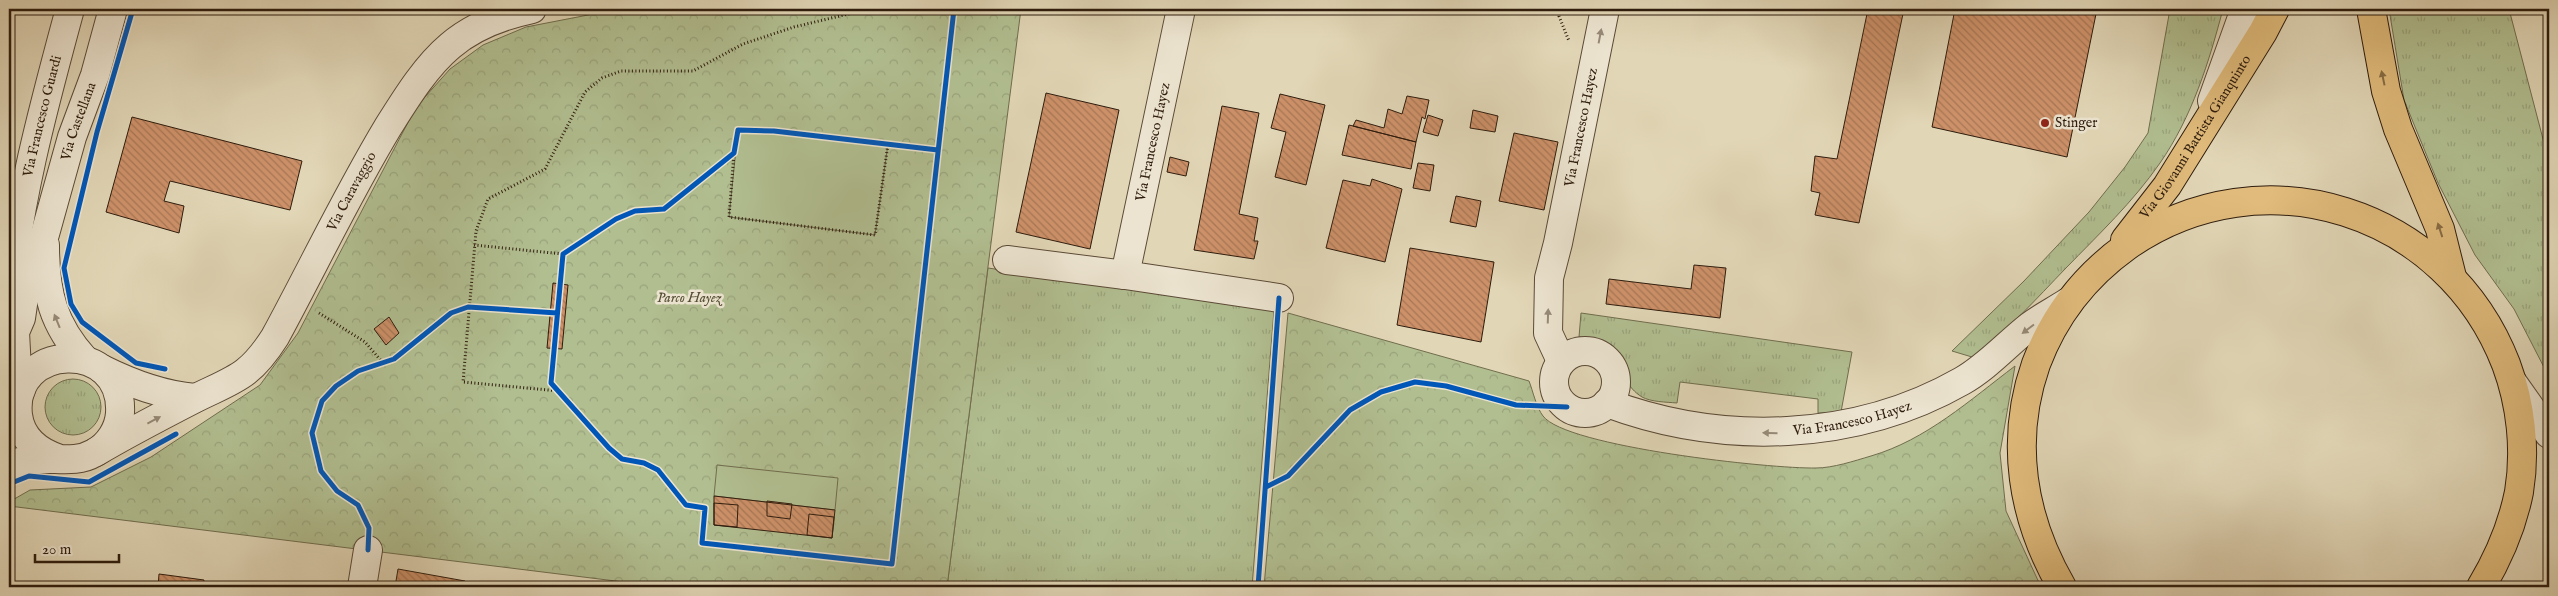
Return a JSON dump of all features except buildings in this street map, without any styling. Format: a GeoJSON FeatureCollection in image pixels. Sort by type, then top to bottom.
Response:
{"type":"FeatureCollection","features":[{"type":"Feature","properties":{"kind":"main road","name":"Via Giovanni Battista Gianquinto"},"geometry":{"type":"LineString","coordinates":[[2108,260],[2154,204],[2201,132],[2263,32],[2275,9]]}},
{"type":"Feature","properties":{"kind":"main road"},"geometry":{"type":"LineString","coordinates":[[2372,9],[2386,91],[2398,128],[2440,229],[2452,277]]}},
{"type":"Feature","properties":{"kind":"main road"},"geometry":{"type":"LineString","coordinates":[[2062,587],[2046,560],[2033,526],[2024,491],[2021,456],[2023,420],[2029,384],[2042,350],[2068,302],[2108,260],[2147,232],[2190,213],[2236,202],[2283,200],[2330,206],[2375,222],[2416,246],[2452,277],[2478,309],[2498,344],[2513,382],[2520,418],[2519,491],[2510,526],[2497,560],[2481,587]]}},
{"type":"Feature","properties":{"kind":"street","name":"Via Francesco Guardi"},"geometry":{"type":"LineString","coordinates":[[9,303],[11,253],[65,9]]}},
{"type":"Feature","properties":{"kind":"street","name":"Via Castellana"},"geometry":{"type":"LineString","coordinates":[[60,459],[39,450],[26,438],[19,420],[16,401],[17,370],[12,327],[21,318],[26,284],[45,234],[72,138],[95,75],[113,9]]}},
{"type":"Feature","properties":{"kind":"street","name":"Via Francesco Hayez"},"geometry":{"type":"LineString","coordinates":[[1126,275],[1181,9]]}},
{"type":"Feature","properties":{"kind":"street","name":"Via Francesco Hayez"},"geometry":{"type":"LineString","coordinates":[[1561,361],[1548,333],[1549,278],[1558,243],[1605,9]]}},
{"type":"Feature","properties":{"kind":"street"},"geometry":{"type":"LineString","coordinates":[[2201,132],[2246,9]]}},
{"type":"Feature","properties":{"kind":"street","name":"Via Caravaggio"},"geometry":{"type":"LineString","coordinates":[[96,452],[195,398],[229,384],[254,365],[275,337],[377,147],[402,106],[435,60],[450,46],[469,33],[523,10]]}},
{"type":"Feature","properties":{"kind":"street","name":"Via Castellana"},"geometry":{"type":"LineString","coordinates":[[45,234],[46,282],[54,311],[68,341],[112,380],[117,392],[119,416],[111,438],[96,452]]}},
{"type":"Feature","properties":{"kind":"street"},"geometry":{"type":"LineString","coordinates":[[1007,260],[1126,275],[1279,298]]}},
{"type":"Feature","properties":{"kind":"street","name":"Via Francesco Hayez"},"geometry":{"type":"LineString","coordinates":[[1607,404],[1673,423],[1718,430],[1774,433],[1798,432],[1854,422],[1919,402],[1965,380],[2031,326],[2068,302]]}},
{"type":"Feature","properties":{"kind":"street"},"geometry":{"type":"LineString","coordinates":[[1588,351],[1606,359],[1615,376],[1613,395],[1607,404],[1600,409],[1583,413],[1567,407],[1555,391],[1556,370],[1561,361],[1569,355],[1588,351]]}},
{"type":"Feature","properties":{"kind":"street"},"geometry":{"type":"LineString","coordinates":[[16,401],[33,372],[49,362],[69,357],[93,364],[126,381],[159,393],[195,398]]}},
{"type":"Feature","properties":{"kind":"street"},"geometry":{"type":"LineString","coordinates":[[2513,382],[2549,434]]}},
{"type":"Feature","properties":{"kind":"street"},"geometry":{"type":"LineString","coordinates":[[9,465],[31,460],[79,459],[96,452]]}},
{"type":"Feature","properties":{"kind":"street"},"geometry":{"type":"LineString","coordinates":[[362,587],[368,550]]}},
{"type":"Feature","properties":{"kind":"path"},"geometry":{"type":"LineString","coordinates":[[559,391],[463,382],[476,231],[488,199],[545,169],[585,92],[602,78],[621,71],[693,71],[743,44],[794,27],[869,9]]}},
{"type":"Feature","properties":{"kind":"path"},"geometry":{"type":"LineString","coordinates":[[1560,9],[1559,16],[1572,48]]}},
{"type":"Feature","properties":{"kind":"path"},"geometry":{"type":"LineString","coordinates":[[879,143],[897,145]]}},
{"type":"Feature","properties":{"kind":"path"},"geometry":{"type":"LineString","coordinates":[[736,145],[729,217],[875,235],[888,144]]}},
{"type":"Feature","properties":{"kind":"path"},"geometry":{"type":"LineString","coordinates":[[726,160],[734,153]]}},
{"type":"Feature","properties":{"kind":"path"},"geometry":{"type":"LineString","coordinates":[[474,246],[563,254],[571,249]]}},
{"type":"Feature","properties":{"kind":"path"},"geometry":{"type":"LineString","coordinates":[[562,263],[563,254]]}},
{"type":"Feature","properties":{"kind":"path"},"geometry":{"type":"LineString","coordinates":[[295,298],[365,342],[386,362],[375,366]]}},
{"type":"Feature","properties":{"kind":"path"},"geometry":{"type":"LineString","coordinates":[[460,310],[468,307],[478,307]]}},
{"type":"Feature","properties":{"kind":"path"},"geometry":{"type":"LineString","coordinates":[[552,383],[565,398]]}},
{"type":"Feature","properties":{"kind":"green space","name":"Parco Hayez"},"geometry":{"type":"Polygon","coordinates":[[[619,9],[1021,9],[947,587],[664,587],[9,506],[9,502],[30,490],[91,487],[151,457],[260,385],[298,333],[416,107],[450,69],[483,45],[526,27],[619,9]]]}},
{"type":"Feature","properties":{"kind":"green space"},"geometry":{"type":"Polygon","coordinates":[[[2170,9],[2223,9],[2198,89],[2181,127],[2160,163],[2103,230],[2009,326],[1972,357],[1952,351],[2024,281],[2089,212],[2125,167],[2148,133],[2170,9]]]}},
{"type":"Feature","properties":{"kind":"green space"},"geometry":{"type":"Polygon","coordinates":[[[2389,9],[2509,9],[2549,162],[2549,377],[2514,309],[2475,255],[2438,183],[2404,100],[2389,9]]]}},
{"type":"Feature","properties":{"kind":"green space"},"geometry":{"type":"Polygon","coordinates":[[[738,130],[888,144],[875,235],[729,217],[738,130]]]}},
{"type":"Feature","properties":{"kind":"green space"},"geometry":{"type":"Polygon","coordinates":[[[988,268],[1274,310],[1252,587],[947,587],[988,268]]]}},
{"type":"Feature","properties":{"kind":"green space"},"geometry":{"type":"Polygon","coordinates":[[[1288,313],[1529,381],[1543,416],[1560,427],[1589,437],[1672,454],[1758,465],[1823,468],[1836,466],[1891,449],[1947,418],[2015,366],[2000,453],[2006,511],[2041,587],[1264,587],[1288,313]]]}},
{"type":"Feature","properties":{"kind":"green space"},"geometry":{"type":"Polygon","coordinates":[[[1581,313],[1852,352],[1841,412],[1818,413],[1818,399],[1680,382],[1677,403],[1646,399],[1633,389],[1614,353],[1607,346],[1596,340],[1579,337],[1581,313]]]}},
{"type":"Feature","properties":{"kind":"green space"},"geometry":{"type":"Polygon","coordinates":[[[73,379],[93,387],[101,407],[93,427],[73,435],[53,427],[45,407],[53,387],[73,379]]]}},
{"type":"Feature","properties":{"kind":"green space"},"geometry":{"type":"Polygon","coordinates":[[[717,465],[838,478],[835,510],[714,496],[717,465]]]}},
{"type":"Feature","properties":{"kind":"cycle path"},"geometry":{"type":"LineString","coordinates":[[133,9],[97,132],[64,268],[71,304],[82,322],[136,363],[165,369]]}},
{"type":"Feature","properties":{"kind":"cycle path"},"geometry":{"type":"LineString","coordinates":[[938,150],[774,131],[738,130],[734,153],[664,209],[635,211],[616,219],[563,254],[551,383],[609,448],[622,459],[644,463],[658,470],[686,505],[705,508],[702,543],[892,564],[954,9]]}},
{"type":"Feature","properties":{"kind":"cycle path"},"geometry":{"type":"LineString","coordinates":[[1258,587],[1279,298]]}},
{"type":"Feature","properties":{"kind":"cycle path"},"geometry":{"type":"LineString","coordinates":[[368,550],[369,528],[358,505],[337,491],[321,471],[312,433],[322,401],[336,386],[358,371],[394,359],[451,313],[468,307],[557,313]]}},
{"type":"Feature","properties":{"kind":"cycle path"},"geometry":{"type":"LineString","coordinates":[[1266,487],[1288,476],[1350,410],[1381,392],[1415,382],[1446,386],[1516,405],[1567,407]]}},
{"type":"Feature","properties":{"kind":"cycle path"},"geometry":{"type":"LineString","coordinates":[[9,484],[29,476],[89,482],[176,434]]}},
{"type":"Feature","properties":{"kind":"place","name":"Stinger"},"geometry":{"type":"Point","coordinates":[2045,123]}}]}
